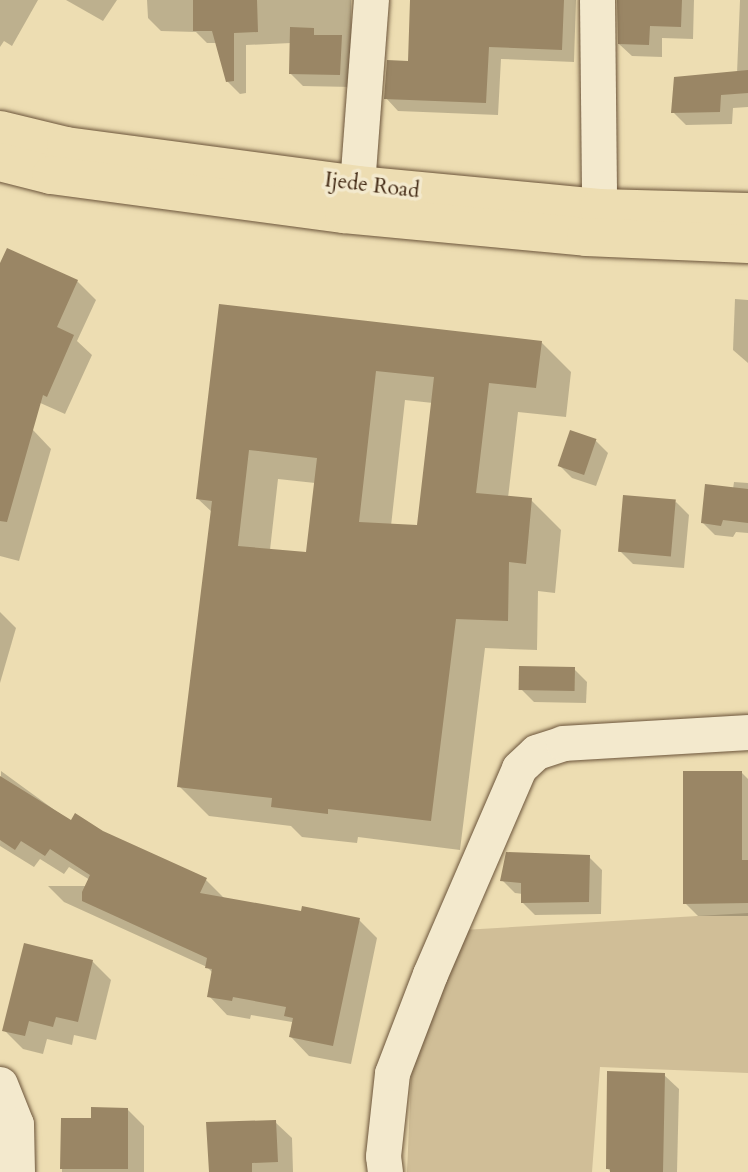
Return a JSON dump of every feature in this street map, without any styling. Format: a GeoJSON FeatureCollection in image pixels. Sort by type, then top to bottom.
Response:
{"type":"FeatureCollection","features":[{"type":"Feature","properties":{"kind":"main road","name":"Ijede Road"},"geometry":{"type":"LineString","coordinates":[[0,130],[66,146],[357,185],[599,208],[748,212]]}},
{"type":"Feature","properties":{"kind":"main road","name":"Ijede Road"},"geometry":{"type":"LineString","coordinates":[[0,162],[51,174],[344,214],[586,237],[748,244]]}},
{"type":"Feature","properties":{"kind":"street"},"geometry":{"type":"LineString","coordinates":[[357,185],[371,0]]}},
{"type":"Feature","properties":{"kind":"street"},"geometry":{"type":"LineString","coordinates":[[597,0],[599,208]]}},
{"type":"Feature","properties":{"kind":"street"},"geometry":{"type":"LineString","coordinates":[[385,1172],[383,1156],[392,1073],[430,974],[519,768],[536,752],[563,743],[748,733]]}},
{"type":"Feature","properties":{"kind":"street"},"geometry":{"type":"LineString","coordinates":[[0,1084],[16,1124],[17,1172]]}},
{"type":"Feature","properties":{"kind":"shaded area"},"geometry":{"type":"Polygon","coordinates":[[[748,913],[748,1073],[600,1067],[592,1172],[407,1172],[412,1056],[463,930],[748,913]]]}},
{"type":"Feature","properties":{"kind":"building"},"geometry":{"type":"Polygon","coordinates":[[[193,0],[257,0],[258,32],[234,33],[234,81],[226,82],[212,31],[193,31],[193,0]]]}},
{"type":"Feature","properties":{"kind":"building"},"geometry":{"type":"Polygon","coordinates":[[[410,0],[564,0],[562,50],[489,47],[486,103],[384,99],[387,60],[408,61],[410,0]]]}},
{"type":"Feature","properties":{"kind":"building"},"geometry":{"type":"Polygon","coordinates":[[[617,0],[682,0],[681,27],[650,26],[649,45],[618,44],[617,0]]]}},
{"type":"Feature","properties":{"kind":"building"},"geometry":{"type":"Polygon","coordinates":[[[290,27],[314,28],[314,35],[342,35],[340,75],[289,74],[290,27]]]}},
{"type":"Feature","properties":{"kind":"building"},"geometry":{"type":"Polygon","coordinates":[[[748,70],[748,93],[721,95],[720,112],[671,113],[674,77],[748,70]]]}},
{"type":"Feature","properties":{"kind":"building"},"geometry":{"type":"Polygon","coordinates":[[[7,248],[78,280],[57,327],[74,335],[47,397],[43,395],[7,522],[0,521],[0,263],[7,248]]]}},
{"type":"Feature","properties":{"kind":"building"},"geometry":{"type":"Polygon","coordinates":[[[219,304],[542,341],[536,388],[489,383],[476,493],[532,498],[526,564],[509,562],[508,621],[456,619],[431,821],[328,809],[328,814],[271,807],[272,798],[177,787],[212,501],[196,499],[219,304]],[[376,371],[359,522],[417,525],[434,377],[376,371]],[[249,450],[238,546],[306,552],[317,458],[249,450]]]}},
{"type":"Feature","properties":{"kind":"building"},"geometry":{"type":"Polygon","coordinates":[[[570,430],[596,439],[584,475],[558,466],[570,430]]]}},
{"type":"Feature","properties":{"kind":"building"},"geometry":{"type":"Polygon","coordinates":[[[705,484],[748,489],[748,523],[723,520],[721,526],[701,523],[705,484]]]}},
{"type":"Feature","properties":{"kind":"building"},"geometry":{"type":"Polygon","coordinates":[[[623,495],[676,500],[671,556],[618,552],[623,495]]]}},
{"type":"Feature","properties":{"kind":"building"},"geometry":{"type":"Polygon","coordinates":[[[519,666],[575,667],[575,691],[519,690],[519,666]]]}},
{"type":"Feature","properties":{"kind":"building"},"geometry":{"type":"Polygon","coordinates":[[[683,771],[742,771],[742,860],[748,860],[748,903],[683,904],[683,771]]]}},
{"type":"Feature","properties":{"kind":"building"},"geometry":{"type":"Polygon","coordinates":[[[0,776],[71,820],[75,813],[103,831],[207,878],[200,893],[301,911],[302,906],[360,918],[333,1046],[289,1037],[293,1018],[284,1016],[286,1007],[233,997],[232,1001],[207,997],[212,969],[205,968],[207,958],[82,901],[82,892],[90,875],[50,849],[45,856],[21,841],[15,850],[0,840],[0,776]]]}},
{"type":"Feature","properties":{"kind":"building"},"geometry":{"type":"Polygon","coordinates":[[[506,852],[590,855],[589,902],[521,903],[521,883],[500,881],[506,852]]]}},
{"type":"Feature","properties":{"kind":"building"},"geometry":{"type":"Polygon","coordinates":[[[24,943],[93,960],[78,1022],[56,1017],[53,1027],[29,1021],[25,1036],[2,1031],[24,943]]]}},
{"type":"Feature","properties":{"kind":"building"},"geometry":{"type":"Polygon","coordinates":[[[607,1071],[665,1073],[663,1172],[610,1172],[610,1169],[606,1169],[607,1071]]]}},
{"type":"Feature","properties":{"kind":"building"},"geometry":{"type":"Polygon","coordinates":[[[91,1107],[128,1108],[128,1169],[60,1169],[61,1118],[91,1118],[91,1107]]]}},
{"type":"Feature","properties":{"kind":"building"},"geometry":{"type":"Polygon","coordinates":[[[276,1120],[278,1162],[252,1163],[252,1172],[209,1172],[206,1122],[276,1120]]]}}]}
